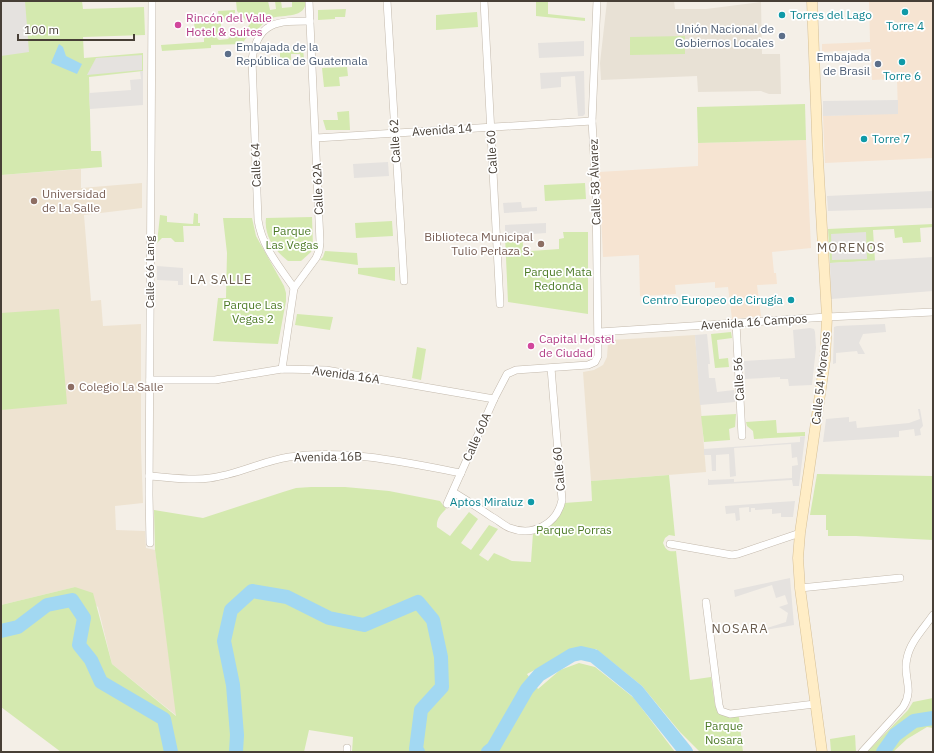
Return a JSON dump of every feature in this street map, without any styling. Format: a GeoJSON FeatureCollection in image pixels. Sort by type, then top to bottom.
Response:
{"type":"FeatureCollection","features":[{"type":"Feature","properties":{"kind":"main road","name":"Calle 54 Morenos"},"geometry":{"type":"LineString","coordinates":[[812,1],[818,159],[827,317],[825,360],[800,533],[798,558],[800,588],[822,752]]}},
{"type":"Feature","properties":{"kind":"street","name":"Calle 66 Lang"},"geometry":{"type":"LineString","coordinates":[[150,544],[149,476],[152,1]]}},
{"type":"Feature","properties":{"kind":"street","name":"Calle 62A"},"geometry":{"type":"LineString","coordinates":[[282,369],[294,288],[312,265],[319,251],[320,242],[309,1]]}},
{"type":"Feature","properties":{"kind":"street","name":"Calle 62"},"geometry":{"type":"LineString","coordinates":[[387,1],[404,281]]}},
{"type":"Feature","properties":{"kind":"street","name":"Calle 60"},"geometry":{"type":"LineString","coordinates":[[484,1],[500,304]]}},
{"type":"Feature","properties":{"kind":"street","name":"Calle 58 Álvarez"},"geometry":{"type":"LineString","coordinates":[[551,368],[588,365],[595,362],[598,356],[599,332],[596,190],[592,121],[597,1]]}},
{"type":"Feature","properties":{"kind":"street","name":"Calle 64"},"geometry":{"type":"LineString","coordinates":[[294,288],[271,256],[262,240],[260,233],[258,220],[252,60],[256,44],[262,34],[275,23],[284,21],[310,21]]}},
{"type":"Feature","properties":{"kind":"street","name":"Avenida 14"},"geometry":{"type":"LineString","coordinates":[[316,138],[592,121]]}},
{"type":"Feature","properties":{"kind":"street","name":"Avenida 16 Campos"},"geometry":{"type":"LineString","coordinates":[[599,332],[827,317],[933,312]]}},
{"type":"Feature","properties":{"kind":"street","name":"Calle 56"},"geometry":{"type":"LineString","coordinates":[[736,323],[742,436]]}},
{"type":"Feature","properties":{"kind":"street","name":"Calle 60"},"geometry":{"type":"LineString","coordinates":[[453,492],[509,528],[525,531],[531,530],[541,528],[553,520],[562,500],[551,368]]}},
{"type":"Feature","properties":{"kind":"street","name":"Calle 60A"},"geometry":{"type":"LineString","coordinates":[[447,504],[494,399],[506,376],[511,372],[551,368]]}},
{"type":"Feature","properties":{"kind":"street","name":"Avenida 16A"},"geometry":{"type":"LineString","coordinates":[[150,380],[215,380],[282,369],[326,370],[494,399]]}},
{"type":"Feature","properties":{"kind":"street","name":"Avenida 16B"},"geometry":{"type":"LineString","coordinates":[[149,476],[196,479],[210,478],[270,461],[288,457],[313,455],[370,456],[461,473]]}},
{"type":"Feature","properties":{"kind":"street"},"geometry":{"type":"LineString","coordinates":[[670,544],[732,555],[800,533]]}},
{"type":"Feature","properties":{"kind":"street"},"geometry":{"type":"LineString","coordinates":[[800,588],[900,578]]}},
{"type":"Feature","properties":{"kind":"street"},"geometry":{"type":"LineString","coordinates":[[706,602],[718,704],[721,711],[735,714],[815,704]]}},
{"type":"Feature","properties":{"kind":"street"},"geometry":{"type":"LineString","coordinates":[[862,752],[908,700],[910,693],[905,667],[906,659],[912,646],[933,615]]}},
{"type":"Feature","properties":{"kind":"shaded area"},"geometry":{"type":"Polygon","coordinates":[[[1,1],[25,1],[29,52],[1,56],[1,1]]]}},
{"type":"Feature","properties":{"kind":"shaded area"},"geometry":{"type":"Polygon","coordinates":[[[607,1],[674,1],[675,9],[706,9],[761,2],[762,54],[780,54],[781,94],[769,94],[761,91],[698,92],[697,76],[601,80],[600,63],[607,1]]]}},
{"type":"Feature","properties":{"kind":"shaded area"},"geometry":{"type":"Polygon","coordinates":[[[869,1],[933,1],[933,158],[825,163],[823,116],[898,113],[897,79],[872,80],[871,49],[822,52],[822,44],[870,42],[869,1]]]}},
{"type":"Feature","properties":{"kind":"shaded area"},"geometry":{"type":"Polygon","coordinates":[[[584,41],[584,56],[539,58],[538,43],[584,41]]]}},
{"type":"Feature","properties":{"kind":"shaded area"},"geometry":{"type":"Polygon","coordinates":[[[142,55],[142,70],[87,75],[96,58],[142,55]]]}},
{"type":"Feature","properties":{"kind":"shaded area"},"geometry":{"type":"Polygon","coordinates":[[[140,71],[143,71],[143,105],[90,109],[89,93],[131,90],[130,80],[141,79],[140,71]]]}},
{"type":"Feature","properties":{"kind":"shaded area"},"geometry":{"type":"Polygon","coordinates":[[[584,71],[585,114],[583,116],[578,116],[575,76],[561,77],[561,87],[541,89],[540,73],[584,71]]]}},
{"type":"Feature","properties":{"kind":"shaded area"},"geometry":{"type":"Polygon","coordinates":[[[898,100],[898,114],[823,116],[823,101],[898,100]]]}},
{"type":"Feature","properties":{"kind":"shaded area"},"geometry":{"type":"Polygon","coordinates":[[[806,140],[811,248],[772,252],[774,273],[776,273],[777,284],[757,285],[761,316],[732,319],[728,287],[715,288],[715,282],[675,285],[676,294],[640,296],[639,255],[603,257],[599,172],[698,166],[698,143],[806,140]]]}},
{"type":"Feature","properties":{"kind":"shaded area"},"geometry":{"type":"Polygon","coordinates":[[[388,162],[389,176],[354,178],[353,164],[388,162]]]}},
{"type":"Feature","properties":{"kind":"shaded area","name":"Colegio La Salle"},"geometry":{"type":"Polygon","coordinates":[[[81,169],[81,188],[142,183],[142,208],[84,215],[91,301],[101,300],[103,326],[141,324],[141,449],[143,503],[115,506],[116,530],[145,531],[146,548],[155,550],[177,716],[112,664],[98,607],[75,587],[1,605],[1,175],[81,169]]]}},
{"type":"Feature","properties":{"kind":"shaded area"},"geometry":{"type":"Polygon","coordinates":[[[933,191],[933,208],[828,211],[827,196],[933,191]]]}},
{"type":"Feature","properties":{"kind":"shaded area"},"geometry":{"type":"Polygon","coordinates":[[[521,202],[522,208],[537,207],[537,211],[504,213],[503,203],[521,202]]]}},
{"type":"Feature","properties":{"kind":"shaded area"},"geometry":{"type":"Polygon","coordinates":[[[546,223],[546,233],[505,236],[505,225],[546,223]]]}},
{"type":"Feature","properties":{"kind":"shaded area"},"geometry":{"type":"Polygon","coordinates":[[[866,232],[867,259],[832,260],[831,234],[866,232]]]}},
{"type":"Feature","properties":{"kind":"shaded area"},"geometry":{"type":"Polygon","coordinates":[[[933,257],[933,291],[831,299],[830,263],[933,257]]]}},
{"type":"Feature","properties":{"kind":"shaded area"},"geometry":{"type":"Polygon","coordinates":[[[157,266],[183,268],[183,285],[178,285],[178,281],[157,280],[157,266]]]}},
{"type":"Feature","properties":{"kind":"shaded area"},"geometry":{"type":"Polygon","coordinates":[[[885,324],[886,332],[863,334],[859,343],[865,354],[858,354],[857,351],[836,353],[836,363],[833,364],[834,327],[885,324]]]}},
{"type":"Feature","properties":{"kind":"shaded area"},"geometry":{"type":"Polygon","coordinates":[[[814,329],[815,332],[816,348],[812,385],[789,386],[788,379],[780,379],[780,377],[745,379],[744,361],[795,358],[793,330],[814,329]]]}},
{"type":"Feature","properties":{"kind":"shaded area"},"geometry":{"type":"Polygon","coordinates":[[[707,334],[710,364],[708,364],[709,378],[715,378],[717,392],[734,390],[735,402],[700,405],[695,335],[707,334]]]}},
{"type":"Feature","properties":{"kind":"shaded area"},"geometry":{"type":"Polygon","coordinates":[[[695,335],[706,472],[591,481],[583,372],[594,370],[603,365],[607,357],[608,342],[611,340],[695,335]]]}},
{"type":"Feature","properties":{"kind":"shaded area"},"geometry":{"type":"Polygon","coordinates":[[[918,409],[920,409],[923,426],[920,429],[921,435],[915,436],[914,429],[899,431],[899,437],[823,442],[826,419],[849,417],[849,422],[856,421],[857,428],[909,423],[920,419],[918,409]]]}},
{"type":"Feature","properties":{"kind":"shaded area"},"geometry":{"type":"Polygon","coordinates":[[[805,436],[799,486],[793,486],[792,480],[708,485],[708,479],[734,479],[734,482],[792,478],[792,466],[798,465],[797,457],[792,458],[791,444],[734,448],[736,476],[730,477],[729,454],[716,455],[716,471],[712,471],[711,455],[704,455],[704,449],[800,442],[800,437],[805,436]]]}},
{"type":"Feature","properties":{"kind":"shaded area"},"geometry":{"type":"Polygon","coordinates":[[[795,501],[793,517],[781,517],[781,513],[772,514],[772,509],[755,510],[755,508],[751,508],[751,512],[749,512],[749,507],[739,508],[740,520],[736,521],[735,513],[726,514],[725,506],[795,501]]]}},
{"type":"Feature","properties":{"kind":"shaded area"},"geometry":{"type":"Polygon","coordinates":[[[790,578],[794,625],[764,629],[786,622],[788,613],[779,607],[788,604],[785,595],[776,598],[772,585],[735,597],[734,590],[790,578]]]}},
{"type":"Feature","properties":{"kind":"green space"},"geometry":{"type":"Polygon","coordinates":[[[1,1],[82,1],[83,9],[144,7],[145,35],[83,37],[84,58],[143,53],[143,71],[89,77],[91,151],[101,151],[102,167],[1,175],[1,1]]]}},
{"type":"Feature","properties":{"kind":"green space"},"geometry":{"type":"Polygon","coordinates":[[[236,1],[268,1],[270,10],[276,9],[275,1],[281,1],[282,8],[292,7],[292,1],[306,1],[305,7],[302,11],[294,15],[272,18],[257,30],[253,28],[242,44],[211,45],[211,48],[162,51],[161,45],[204,42],[204,34],[195,34],[194,22],[219,20],[218,11],[235,10],[235,13],[230,14],[230,18],[225,19],[221,23],[221,32],[216,37],[219,40],[228,39],[230,37],[234,38],[237,35],[235,33],[238,30],[243,33],[250,24],[237,11],[236,1]]]}},
{"type":"Feature","properties":{"kind":"green space"},"geometry":{"type":"Polygon","coordinates":[[[536,1],[548,1],[548,14],[585,18],[585,21],[536,16],[536,1]]]}},
{"type":"Feature","properties":{"kind":"green space"},"geometry":{"type":"Polygon","coordinates":[[[346,9],[345,17],[318,20],[318,10],[346,9]]]}},
{"type":"Feature","properties":{"kind":"green space"},"geometry":{"type":"Polygon","coordinates":[[[477,12],[478,27],[436,30],[436,15],[477,12]]]}},
{"type":"Feature","properties":{"kind":"green space"},"geometry":{"type":"Polygon","coordinates":[[[685,36],[685,54],[630,55],[630,37],[685,36]]]}},
{"type":"Feature","properties":{"kind":"green space"},"geometry":{"type":"Polygon","coordinates":[[[303,49],[304,59],[301,59],[300,54],[291,54],[291,60],[280,60],[280,50],[303,49]]]}},
{"type":"Feature","properties":{"kind":"green space"},"geometry":{"type":"Polygon","coordinates":[[[347,67],[348,76],[339,77],[340,86],[324,87],[322,68],[347,67]]]}},
{"type":"Feature","properties":{"kind":"green space"},"geometry":{"type":"Polygon","coordinates":[[[805,104],[806,140],[698,143],[697,107],[805,104]]]}},
{"type":"Feature","properties":{"kind":"green space"},"geometry":{"type":"Polygon","coordinates":[[[349,111],[350,130],[326,130],[323,120],[338,120],[337,112],[349,111]]]}},
{"type":"Feature","properties":{"kind":"green space"},"geometry":{"type":"Polygon","coordinates":[[[585,183],[586,199],[545,201],[544,185],[585,183]]]}},
{"type":"Feature","properties":{"kind":"green space"},"geometry":{"type":"Polygon","coordinates":[[[194,213],[198,214],[198,223],[200,223],[200,226],[183,226],[184,242],[175,242],[171,238],[162,238],[157,243],[160,215],[167,216],[167,222],[193,224],[194,213]]]}},
{"type":"Feature","properties":{"kind":"green space","name":"Parque Las Vegas"},"geometry":{"type":"Polygon","coordinates":[[[312,217],[313,247],[311,252],[301,261],[288,261],[278,252],[268,237],[266,218],[312,217]]]}},
{"type":"Feature","properties":{"kind":"green space","name":"Parque Las Vegas 2"},"geometry":{"type":"Polygon","coordinates":[[[223,218],[252,218],[256,236],[284,286],[286,301],[278,344],[213,341],[218,298],[226,298],[227,253],[223,218]]]}},
{"type":"Feature","properties":{"kind":"green space"},"geometry":{"type":"Polygon","coordinates":[[[392,221],[393,236],[356,238],[355,223],[392,221]]]}},
{"type":"Feature","properties":{"kind":"green space"},"geometry":{"type":"Polygon","coordinates":[[[933,224],[933,227],[920,228],[921,242],[903,243],[902,237],[895,238],[894,229],[873,230],[875,261],[830,263],[828,229],[933,224]]]}},
{"type":"Feature","properties":{"kind":"green space","name":"Parque Mata Redonda"},"geometry":{"type":"Polygon","coordinates":[[[563,232],[588,232],[588,314],[508,302],[505,236],[522,235],[524,255],[531,254],[531,251],[559,249],[559,239],[564,238],[563,232]]]}},
{"type":"Feature","properties":{"kind":"green space"},"geometry":{"type":"Polygon","coordinates":[[[325,251],[357,253],[358,265],[320,260],[325,251]]]}},
{"type":"Feature","properties":{"kind":"green space"},"geometry":{"type":"Polygon","coordinates":[[[395,267],[395,281],[358,274],[358,268],[395,267]]]}},
{"type":"Feature","properties":{"kind":"green space"},"geometry":{"type":"Polygon","coordinates":[[[59,309],[67,404],[1,410],[1,313],[59,309]]]}},
{"type":"Feature","properties":{"kind":"green space"},"geometry":{"type":"Polygon","coordinates":[[[297,314],[333,317],[330,330],[295,325],[297,314]]]}},
{"type":"Feature","properties":{"kind":"green space"},"geometry":{"type":"Polygon","coordinates":[[[731,332],[732,338],[717,340],[719,359],[728,358],[729,367],[715,368],[711,334],[731,332]]]}},
{"type":"Feature","properties":{"kind":"green space"},"geometry":{"type":"Polygon","coordinates":[[[417,347],[426,349],[421,380],[412,378],[417,347]]]}},
{"type":"Feature","properties":{"kind":"green space"},"geometry":{"type":"Polygon","coordinates":[[[736,414],[735,427],[729,429],[730,440],[704,442],[701,416],[736,414]]]}},
{"type":"Feature","properties":{"kind":"green space"},"geometry":{"type":"Polygon","coordinates":[[[776,420],[777,433],[805,432],[805,436],[754,439],[753,431],[747,426],[746,422],[776,420]]]}},
{"type":"Feature","properties":{"kind":"green space"},"geometry":{"type":"Polygon","coordinates":[[[817,474],[933,476],[933,540],[828,536],[828,530],[826,530],[826,515],[810,515],[817,474]]]}},
{"type":"Feature","properties":{"kind":"green space"},"geometry":{"type":"Polygon","coordinates":[[[669,475],[675,536],[669,535],[665,538],[663,543],[668,550],[676,551],[690,680],[711,677],[715,705],[718,713],[729,717],[739,717],[743,752],[700,752],[680,732],[642,686],[596,649],[574,649],[527,674],[538,689],[560,670],[579,663],[595,667],[634,698],[675,752],[352,752],[353,737],[309,730],[304,752],[61,752],[1,707],[1,605],[75,587],[93,593],[112,664],[176,716],[155,550],[154,510],[203,518],[296,488],[345,487],[389,491],[440,501],[446,509],[438,519],[437,527],[450,536],[469,512],[478,519],[461,543],[471,550],[489,525],[498,529],[479,555],[488,561],[494,553],[512,561],[531,562],[533,533],[549,526],[557,519],[564,503],[592,501],[591,481],[669,475]]]}},
{"type":"Feature","properties":{"kind":"green space"},"geometry":{"type":"Polygon","coordinates":[[[933,698],[933,728],[927,727],[907,739],[893,752],[867,752],[908,710],[913,702],[933,698]]]}},
{"type":"Feature","properties":{"kind":"green space"},"geometry":{"type":"Polygon","coordinates":[[[855,735],[856,752],[831,752],[830,739],[855,735]]]}},
{"type":"Feature","properties":{"kind":"water"},"geometry":{"type":"Polygon","coordinates":[[[59,44],[63,47],[66,56],[82,64],[77,74],[51,63],[59,44]]]}},
{"type":"Feature","properties":{"kind":"waterway"},"geometry":{"type":"LineString","coordinates":[[236,752],[237,735],[233,685],[224,641],[231,610],[252,591],[287,597],[329,618],[364,625],[418,602],[433,620],[441,657],[442,687],[421,710],[416,749],[418,752]]}},
{"type":"Feature","properties":{"kind":"waterway"},"geometry":{"type":"LineString","coordinates":[[1,631],[18,627],[47,605],[72,600],[84,618],[79,645],[91,660],[101,682],[164,719],[171,752]]}},
{"type":"Feature","properties":{"kind":"waterway"},"geometry":{"type":"LineString","coordinates":[[488,752],[493,748],[527,689],[539,675],[572,655],[581,653],[594,656],[637,691],[686,752]]}},
{"type":"Feature","properties":{"kind":"waterway"},"geometry":{"type":"LineString","coordinates":[[883,752],[895,735],[914,721],[933,718]]}},
{"type":"Feature","properties":{"kind":"place","name":"Torre 4"},"geometry":{"type":"Point","coordinates":[905,12]}},
{"type":"Feature","properties":{"kind":"place","name":"Torres del Lago"},"geometry":{"type":"Point","coordinates":[782,15]}},
{"type":"Feature","properties":{"kind":"place","name":"Rincón del Valle Hotel & Suites"},"geometry":{"type":"Point","coordinates":[178,25]}},
{"type":"Feature","properties":{"kind":"place","name":"Unión Nacional de Gobiernos Locales"},"geometry":{"type":"Point","coordinates":[782,36]}},
{"type":"Feature","properties":{"kind":"place","name":"Embajada de la República de Guatemala"},"geometry":{"type":"Point","coordinates":[228,54]}},
{"type":"Feature","properties":{"kind":"place","name":"Torre 6"},"geometry":{"type":"Point","coordinates":[902,62]}},
{"type":"Feature","properties":{"kind":"place","name":"Embajada de Brasil"},"geometry":{"type":"Point","coordinates":[878,64]}},
{"type":"Feature","properties":{"kind":"place","name":"Torre 7"},"geometry":{"type":"Point","coordinates":[864,139]}},
{"type":"Feature","properties":{"kind":"place","name":"Universidad de La Salle"},"geometry":{"type":"Point","coordinates":[34,201]}},
{"type":"Feature","properties":{"kind":"place","name":"Biblioteca Municipal Tulio Perlaza S."},"geometry":{"type":"Point","coordinates":[541,244]}},
{"type":"Feature","properties":{"kind":"place","name":"Centro Europeo de Cirugía"},"geometry":{"type":"Point","coordinates":[791,300]}},
{"type":"Feature","properties":{"kind":"place","name":"Capital Hostel de Ciudad"},"geometry":{"type":"Point","coordinates":[531,346]}},
{"type":"Feature","properties":{"kind":"place","name":"Colegio La Salle"},"geometry":{"type":"Point","coordinates":[71,387]}},
{"type":"Feature","properties":{"kind":"place","name":"Aptos Miraluz"},"geometry":{"type":"Point","coordinates":[531,502]}},
{"type":"Feature","properties":{"kind":"district","name":"MORENOS"},"geometry":{"type":"Point","coordinates":[851,247]}},
{"type":"Feature","properties":{"kind":"district","name":"LA SALLE"},"geometry":{"type":"Point","coordinates":[221,279]}},
{"type":"Feature","properties":{"kind":"district","name":"NOSARA"},"geometry":{"type":"Point","coordinates":[740,628]}},
{"type":"Feature","properties":{"kind":"park label","name":"Parque Porras"},"geometry":{"type":"Point","coordinates":[574,530]}},
{"type":"Feature","properties":{"kind":"park label","name":"Parque Nosara"},"geometry":{"type":"Point","coordinates":[724,733]}}]}
